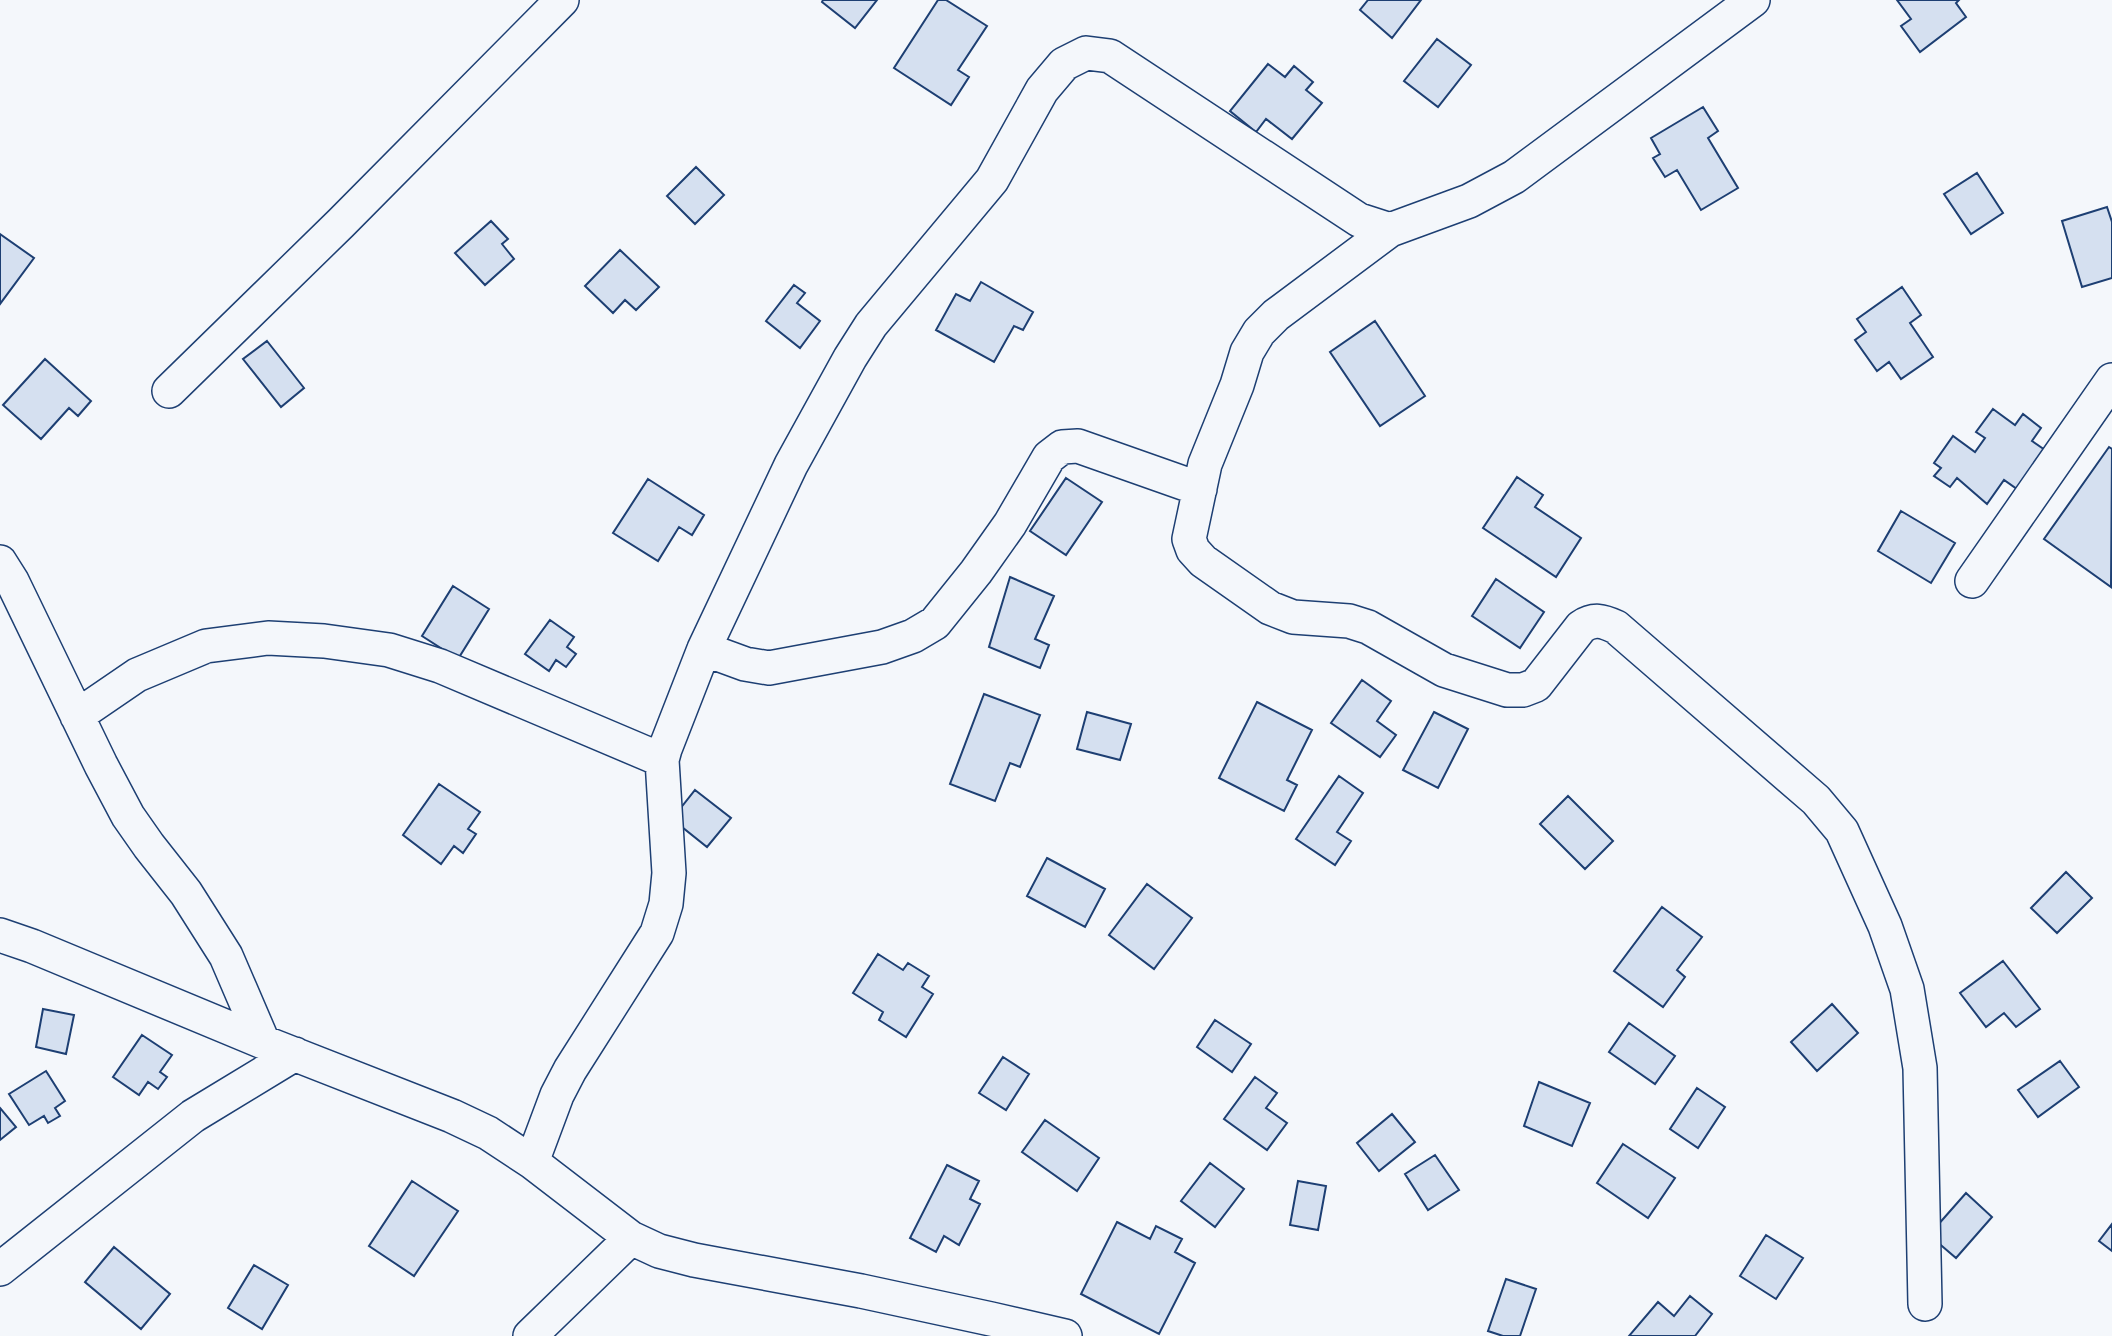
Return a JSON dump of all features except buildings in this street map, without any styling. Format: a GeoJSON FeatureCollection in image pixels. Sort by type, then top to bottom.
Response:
{"type":"FeatureCollection","features":[{"type":"Feature","properties":{"kind":"street"},"geometry":{"type":"LineString","coordinates":[[169,391],[332,232],[562,0]]}},
{"type":"Feature","properties":{"kind":"street"},"geometry":{"type":"LineString","coordinates":[[1753,0],[1514,177],[1469,201],[1390,230],[1276,315],[1259,332],[1247,352],[1237,385],[1205,464],[1189,539],[1193,550],[1203,561],[1270,608],[1293,617],[1349,621],[1368,627],[1444,670],[1507,690],[1523,690],[1536,685],[1581,627],[1590,621],[1603,621],[1616,627],[1816,800],[1842,831],[1885,926],[1907,989],[1920,1068],[1925,1304]]}},
{"type":"Feature","properties":{"kind":"street"},"geometry":{"type":"LineString","coordinates":[[532,1162],[557,1095],[570,1070],[657,933],[666,904],[669,873],[662,760],[704,649],[791,465],[871,325],[992,180],[1042,90],[1063,64],[1086,53],[1110,56],[1359,219],[1390,230]]}},
{"type":"Feature","properties":{"kind":"street"},"geometry":{"type":"LineString","coordinates":[[1972,581],[2112,380]]}},
{"type":"Feature","properties":{"kind":"street"},"geometry":{"type":"LineString","coordinates":[[704,649],[745,664],[769,668],[882,647],[914,636],[935,623],[976,572],[1010,524],[1049,457],[1062,447],[1078,446],[1200,489]]}},
{"type":"Feature","properties":{"kind":"street"},"geometry":{"type":"LineString","coordinates":[[0,562],[12,581],[128,816],[186,893],[226,956],[263,1042]]}},
{"type":"Feature","properties":{"kind":"street"},"geometry":{"type":"LineString","coordinates":[[77,716],[138,675],[206,646],[268,638],[324,641],[389,650],[440,666],[662,760]]}},
{"type":"Feature","properties":{"kind":"street"},"geometry":{"type":"LineString","coordinates":[[0,935],[452,1116],[488,1133],[532,1162],[631,1238],[659,1251],[1065,1336]]}},
{"type":"Feature","properties":{"kind":"street"},"geometry":{"type":"LineString","coordinates":[[0,1269],[193,1116],[295,1054]]}},
{"type":"Feature","properties":{"kind":"street"},"geometry":{"type":"LineString","coordinates":[[530,1336],[631,1238]]}}]}
